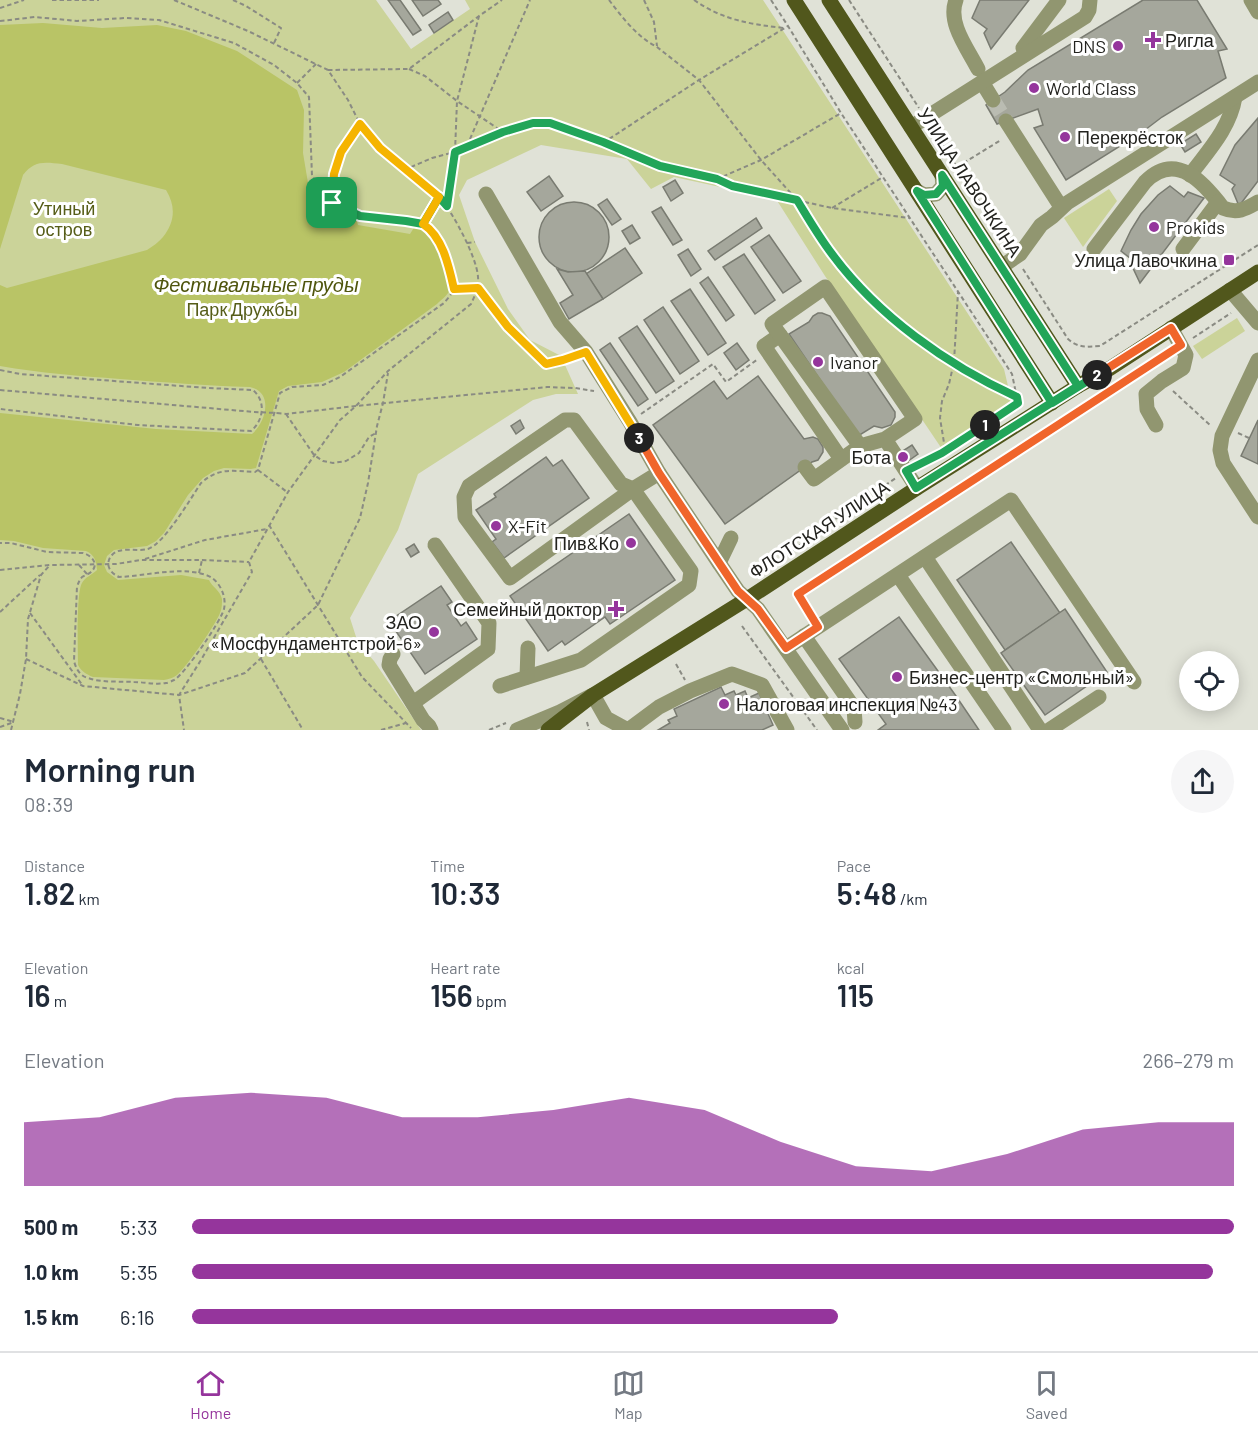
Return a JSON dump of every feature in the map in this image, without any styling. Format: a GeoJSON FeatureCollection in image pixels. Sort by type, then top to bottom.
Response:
{"type":"FeatureCollection","features":[{"type":"Feature","properties":{"kind":"main road"},"geometry":{"type":"LineString","coordinates":[[794,0],[1052,403]]}},
{"type":"Feature","properties":{"kind":"main road","name":"УЛИЦА ЛАВОЧКИНА"},"geometry":{"type":"LineString","coordinates":[[829,0],[1078,386]]}},
{"type":"Feature","properties":{"kind":"main road","name":"ФЛОТСКАЯ УЛИЦА"},"geometry":{"type":"LineString","coordinates":[[592,695],[747,599],[916,488],[1108,369],[1258,272]]}},
{"type":"Feature","properties":{"kind":"main road"},"geometry":{"type":"LineString","coordinates":[[548,730],[592,695]]}},
{"type":"Feature","properties":{"kind":"street"},"geometry":{"type":"LineString","coordinates":[[956,0],[953,9],[955,26],[993,100]]}},
{"type":"Feature","properties":{"kind":"street"},"geometry":{"type":"LineString","coordinates":[[1023,48],[1059,0]]}},
{"type":"Feature","properties":{"kind":"street"},"geometry":{"type":"LineString","coordinates":[[911,126],[980,76],[1085,17],[1089,10],[1090,0]]}},
{"type":"Feature","properties":{"kind":"street"},"geometry":{"type":"LineString","coordinates":[[1251,0],[1258,12]]}},
{"type":"Feature","properties":{"kind":"street"},"geometry":{"type":"LineString","coordinates":[[1001,267],[1023,250],[1038,227],[1061,207],[1258,82]]}},
{"type":"Feature","properties":{"kind":"street"},"geometry":{"type":"LineString","coordinates":[[1190,175],[1226,126],[1232,113],[1235,97]]}},
{"type":"Feature","properties":{"kind":"street"},"geometry":{"type":"LineString","coordinates":[[1006,120],[1061,207]]}},
{"type":"Feature","properties":{"kind":"street"},"geometry":{"type":"LineString","coordinates":[[1094,249],[1149,177],[1168,168],[1179,169],[1190,175],[1208,189],[1223,208],[1237,212],[1258,202]]}},
{"type":"Feature","properties":{"kind":"street"},"geometry":{"type":"LineString","coordinates":[[917,191],[924,195],[936,194],[943,186],[942,175]]}},
{"type":"Feature","properties":{"kind":"street"},"geometry":{"type":"LineString","coordinates":[[486,194],[560,322],[586,352],[659,473],[738,591],[758,609],[786,648],[849,726]]}},
{"type":"Feature","properties":{"kind":"street"},"geometry":{"type":"LineString","coordinates":[[1183,249],[1218,202]]}},
{"type":"Feature","properties":{"kind":"street"},"geometry":{"type":"LineString","coordinates":[[805,467],[814,479],[860,446],[885,439],[915,419],[825,287],[772,324],[860,446]]}},
{"type":"Feature","properties":{"kind":"street"},"geometry":{"type":"LineString","coordinates":[[1230,290],[1258,323]]}},
{"type":"Feature","properties":{"kind":"street"},"geometry":{"type":"LineString","coordinates":[[1155,425],[1147,409],[1146,394],[1183,368],[1186,355],[1171,328]]}},
{"type":"Feature","properties":{"kind":"street"},"geometry":{"type":"LineString","coordinates":[[780,335],[764,346],[841,459]]}},
{"type":"Feature","properties":{"kind":"street"},"geometry":{"type":"LineString","coordinates":[[1258,360],[1220,450],[1223,463],[1258,517]]}},
{"type":"Feature","properties":{"kind":"street"},"geometry":{"type":"LineString","coordinates":[[500,686],[581,660],[689,585],[691,571],[633,489],[621,484],[574,420],[565,420],[469,486],[464,497],[465,517],[510,578],[633,489],[659,473]]}},
{"type":"Feature","properties":{"kind":"street"},"geometry":{"type":"LineString","coordinates":[[885,439],[916,488]]}},
{"type":"Feature","properties":{"kind":"street"},"geometry":{"type":"LineString","coordinates":[[786,648],[1011,501],[1134,682]]}},
{"type":"Feature","properties":{"kind":"street"},"geometry":{"type":"LineString","coordinates":[[719,563],[731,538]]}},
{"type":"Feature","properties":{"kind":"street"},"geometry":{"type":"LineString","coordinates":[[413,703],[488,649],[489,623],[435,545]]}},
{"type":"Feature","properties":{"kind":"street"},"geometry":{"type":"LineString","coordinates":[[925,557],[1040,730]]}},
{"type":"Feature","properties":{"kind":"street"},"geometry":{"type":"LineString","coordinates":[[898,575],[1004,730]]}},
{"type":"Feature","properties":{"kind":"street"},"geometry":{"type":"LineString","coordinates":[[804,636],[854,708],[849,726]]}},
{"type":"Feature","properties":{"kind":"street"},"geometry":{"type":"LineString","coordinates":[[527,677],[528,648]]}},
{"type":"Feature","properties":{"kind":"street"},"geometry":{"type":"LineString","coordinates":[[393,654],[389,665],[431,730]]}},
{"type":"Feature","properties":{"kind":"street"},"geometry":{"type":"LineString","coordinates":[[592,695],[606,718],[628,730],[658,707],[732,674],[762,686],[787,730]]}},
{"type":"Feature","properties":{"kind":"street","name":"ФЛОТСКАЯ УЛИЦА"},"geometry":{"type":"LineString","coordinates":[[517,730],[560,712],[592,695]]}},
{"type":"Feature","properties":{"kind":"street"},"geometry":{"type":"LineString","coordinates":[[1049,730],[1099,697]]}},
{"type":"Feature","properties":{"kind":"path"},"geometry":{"type":"LineString","coordinates":[[0,8],[24,0]]}},
{"type":"Feature","properties":{"kind":"path"},"geometry":{"type":"LineString","coordinates":[[51,0],[99,0]]}},
{"type":"Feature","properties":{"kind":"path"},"geometry":{"type":"LineString","coordinates":[[174,0],[248,31],[328,70],[409,69],[425,76],[503,132]]}},
{"type":"Feature","properties":{"kind":"path"},"geometry":{"type":"LineString","coordinates":[[233,0],[281,28],[274,44]]}},
{"type":"Feature","properties":{"kind":"path"},"geometry":{"type":"LineString","coordinates":[[409,69],[502,0]]}},
{"type":"Feature","properties":{"kind":"path"},"geometry":{"type":"LineString","coordinates":[[466,147],[530,0]]}},
{"type":"Feature","properties":{"kind":"path"},"geometry":{"type":"LineString","coordinates":[[609,0],[627,23],[699,80],[761,160],[797,200],[832,255],[872,300],[902,328],[990,384],[1017,397]]}},
{"type":"Feature","properties":{"kind":"path"},"geometry":{"type":"LineString","coordinates":[[644,0],[654,22],[657,47]]}},
{"type":"Feature","properties":{"kind":"path"},"geometry":{"type":"LineString","coordinates":[[693,0],[717,14],[739,22],[786,27]]}},
{"type":"Feature","properties":{"kind":"path"},"geometry":{"type":"LineString","coordinates":[[771,0],[840,113],[1012,374],[1018,403],[946,450],[906,471],[820,531]]}},
{"type":"Feature","properties":{"kind":"path"},"geometry":{"type":"LineString","coordinates":[[447,206],[455,152],[457,101],[479,16]]}},
{"type":"Feature","properties":{"kind":"path"},"geometry":{"type":"LineString","coordinates":[[0,21],[35,17],[77,21],[126,18],[159,20],[234,43],[274,65],[297,83],[309,97],[312,176],[332,203],[360,216],[423,224],[432,231],[450,271],[454,289],[450,296],[444,303],[340,377],[323,385],[292,387],[280,393],[258,470]]}},
{"type":"Feature","properties":{"kind":"path"},"geometry":{"type":"LineString","coordinates":[[603,142],[786,27]]}},
{"type":"Feature","properties":{"kind":"path"},"geometry":{"type":"LineString","coordinates":[[297,83],[316,64]]}},
{"type":"Feature","properties":{"kind":"path"},"geometry":{"type":"LineString","coordinates":[[184,730],[179,695],[252,572],[249,562],[288,492],[340,420],[388,371],[471,304],[478,288],[478,275],[467,243],[447,206],[380,148],[360,124],[348,100],[328,70]]}},
{"type":"Feature","properties":{"kind":"path"},"geometry":{"type":"LineString","coordinates":[[717,179],[761,160],[840,113]]}},
{"type":"Feature","properties":{"kind":"path"},"geometry":{"type":"LineString","coordinates":[[405,170],[503,132],[533,123],[550,123],[660,166],[717,179],[732,186],[832,208],[909,218]]}},
{"type":"Feature","properties":{"kind":"path"},"geometry":{"type":"LineString","coordinates":[[332,203],[334,174],[341,152],[360,124]]}},
{"type":"Feature","properties":{"kind":"path"},"geometry":{"type":"LineString","coordinates":[[957,167],[997,142]]}},
{"type":"Feature","properties":{"kind":"path"},"geometry":{"type":"LineString","coordinates":[[832,208],[883,177]]}},
{"type":"Feature","properties":{"kind":"path"},"geometry":{"type":"LineString","coordinates":[[423,224],[439,197]]}},
{"type":"Feature","properties":{"kind":"path"},"geometry":{"type":"LineString","coordinates":[[467,243],[476,242]]}},
{"type":"Feature","properties":{"kind":"path"},"geometry":{"type":"LineString","coordinates":[[478,288],[508,327],[546,364],[586,352]]}},
{"type":"Feature","properties":{"kind":"path"},"geometry":{"type":"LineString","coordinates":[[454,289],[478,288]]}},
{"type":"Feature","properties":{"kind":"path"},"geometry":{"type":"LineString","coordinates":[[946,450],[940,418],[942,401],[954,362],[958,292]]}},
{"type":"Feature","properties":{"kind":"path"},"geometry":{"type":"LineString","coordinates":[[818,627],[798,594],[1243,305]]}},
{"type":"Feature","properties":{"kind":"path"},"geometry":{"type":"LineString","coordinates":[[630,422],[713,364],[726,382],[768,352]]}},
{"type":"Feature","properties":{"kind":"path"},"geometry":{"type":"LineString","coordinates":[[0,370],[20,374],[253,390],[262,401],[260,421],[251,431],[138,425],[0,410]]}},
{"type":"Feature","properties":{"kind":"path"},"geometry":{"type":"LineString","coordinates":[[26,659],[83,686],[179,695],[245,673],[318,605],[360,518],[388,371]]}},
{"type":"Feature","properties":{"kind":"path"},"geometry":{"type":"LineString","coordinates":[[1162,381],[1226,433],[1250,438]]}},
{"type":"Feature","properties":{"kind":"path"},"geometry":{"type":"LineString","coordinates":[[0,390],[286,414],[547,387],[612,393]]}},
{"type":"Feature","properties":{"kind":"path"},"geometry":{"type":"LineString","coordinates":[[286,414],[314,455],[322,461],[333,463],[346,461],[359,453],[369,437],[376,433]]}},
{"type":"Feature","properties":{"kind":"path"},"geometry":{"type":"LineString","coordinates":[[258,470],[288,492]]}},
{"type":"Feature","properties":{"kind":"path"},"geometry":{"type":"LineString","coordinates":[[0,543],[11,543],[47,552],[83,553],[93,558],[94,569],[80,579],[77,590],[74,662],[80,674],[86,678],[104,680],[166,683],[181,675],[224,609],[224,598],[218,584],[208,575],[198,573],[180,572],[119,577],[109,570],[108,564],[114,553],[122,550],[149,549],[159,542],[201,483],[208,477],[225,471],[255,472],[258,470]]}},
{"type":"Feature","properties":{"kind":"path"},"geometry":{"type":"LineString","coordinates":[[268,527],[362,677],[413,730]]}},
{"type":"Feature","properties":{"kind":"path"},"geometry":{"type":"LineString","coordinates":[[0,570],[50,565],[116,564],[140,560],[205,540],[268,527]]}},
{"type":"Feature","properties":{"kind":"path"},"geometry":{"type":"LineString","coordinates":[[140,560],[249,562]]}},
{"type":"Feature","properties":{"kind":"path"},"geometry":{"type":"LineString","coordinates":[[198,573],[202,560]]}},
{"type":"Feature","properties":{"kind":"path"},"geometry":{"type":"LineString","coordinates":[[0,612],[50,565]]}},
{"type":"Feature","properties":{"kind":"path"},"geometry":{"type":"LineString","coordinates":[[79,565],[87,574]]}},
{"type":"Feature","properties":{"kind":"path"},"geometry":{"type":"LineString","coordinates":[[12,730],[26,659],[28,619],[40,575]]}},
{"type":"Feature","properties":{"kind":"path"},"geometry":{"type":"LineString","coordinates":[[30,613],[83,686]]}},
{"type":"Feature","properties":{"kind":"path"},"geometry":{"type":"LineString","coordinates":[[742,626],[817,730]]}},
{"type":"Feature","properties":{"kind":"path"},"geometry":{"type":"LineString","coordinates":[[196,655],[201,660]]}},
{"type":"Feature","properties":{"kind":"path"},"geometry":{"type":"LineString","coordinates":[[261,659],[303,730]]}},
{"type":"Feature","properties":{"kind":"path"},"geometry":{"type":"LineString","coordinates":[[676,664],[690,691]]}},
{"type":"Feature","properties":{"kind":"path"},"geometry":{"type":"LineString","coordinates":[[0,718],[14,722]]}},
{"type":"Feature","properties":{"kind":"path"},"geometry":{"type":"LineString","coordinates":[[0,727],[14,722]]}},
{"type":"Feature","properties":{"kind":"path"},"geometry":{"type":"LineString","coordinates":[[381,730],[406,723]]}},
{"type":"Feature","properties":{"kind":"path"},"geometry":{"type":"LineString","coordinates":[[587,723],[589,730]]}},
{"type":"Feature","properties":{"kind":"green space","name":"Парк Дружбы"},"geometry":{"type":"Polygon","coordinates":[[[0,0],[376,0],[411,49],[470,9],[465,0],[763,0],[1004,369],[1012,403],[942,449],[776,199],[674,177],[651,189],[627,159],[541,145],[467,180],[459,195],[475,242],[508,309],[530,340],[561,356],[578,394],[556,394],[533,400],[418,474],[398,530],[350,618],[358,643],[374,661],[421,730],[0,730],[0,0]]]}},
{"type":"Feature","properties":{"kind":"green space"},"geometry":{"type":"Polygon","coordinates":[[[1109,189],[1117,201],[1083,247],[1064,218],[1109,189]]]}},
{"type":"Feature","properties":{"kind":"green space"},"geometry":{"type":"Polygon","coordinates":[[[1237,318],[1245,331],[1202,359],[1193,346],[1237,318]]]}},
{"type":"Feature","properties":{"kind":"water","name":"Фестивальные пруды"},"geometry":{"type":"Polygon","coordinates":[[[43,23],[102,28],[157,25],[186,31],[237,51],[297,90],[304,110],[303,153],[308,183],[317,201],[345,217],[356,218],[358,225],[410,234],[415,226],[425,230],[432,236],[439,250],[451,285],[450,291],[437,304],[344,372],[322,382],[288,386],[279,391],[256,468],[224,468],[214,471],[203,478],[188,495],[164,533],[156,541],[147,546],[114,550],[107,556],[104,565],[107,572],[118,580],[181,575],[209,580],[221,596],[221,611],[200,646],[177,675],[164,680],[93,677],[78,665],[80,589],[83,581],[97,570],[91,554],[86,551],[43,548],[0,540],[0,413],[156,429],[252,434],[264,415],[265,401],[258,390],[250,387],[90,377],[0,366],[0,285],[7,288],[147,250],[163,237],[170,226],[173,214],[166,190],[62,164],[40,163],[31,167],[23,175],[0,249],[0,25],[43,23]]]}},
{"type":"Feature","properties":{"kind":"building"},"geometry":{"type":"Polygon","coordinates":[[[388,0],[400,0],[421,30],[413,35],[388,0]]]}},
{"type":"Feature","properties":{"kind":"building"},"geometry":{"type":"Polygon","coordinates":[[[412,0],[438,0],[441,4],[423,16],[412,0]]]}},
{"type":"Feature","properties":{"kind":"building"},"geometry":{"type":"Polygon","coordinates":[[[980,0],[1029,0],[991,49],[984,33],[987,29],[972,18],[980,0]]]}},
{"type":"Feature","properties":{"kind":"building"},"geometry":{"type":"Polygon","coordinates":[[[1143,0],[1197,0],[1227,49],[1218,51],[1226,78],[1066,180],[1034,128],[1043,125],[1038,109],[997,124],[986,105],[1005,92],[1028,70],[1143,0]]]}},
{"type":"Feature","properties":{"kind":"building"},"geometry":{"type":"Polygon","coordinates":[[[448,12],[453,20],[434,33],[429,25],[448,12]]]}},
{"type":"Feature","properties":{"kind":"building"},"geometry":{"type":"Polygon","coordinates":[[[1258,118],[1258,181],[1239,206],[1232,189],[1235,185],[1220,175],[1235,145],[1258,118]]]}},
{"type":"Feature","properties":{"kind":"building"},"geometry":{"type":"Polygon","coordinates":[[[1196,134],[1201,142],[1185,152],[1180,144],[1196,134]]]}},
{"type":"Feature","properties":{"kind":"building"},"geometry":{"type":"Polygon","coordinates":[[[549,176],[563,196],[541,211],[527,192],[549,176]]]}},
{"type":"Feature","properties":{"kind":"building"},"geometry":{"type":"Polygon","coordinates":[[[675,180],[683,193],[671,201],[663,187],[675,180]]]}},
{"type":"Feature","properties":{"kind":"building"},"geometry":{"type":"Polygon","coordinates":[[[1170,186],[1184,197],[1188,192],[1204,198],[1140,283],[1132,266],[1135,262],[1121,251],[1141,214],[1158,195],[1170,186]]]}},
{"type":"Feature","properties":{"kind":"building"},"geometry":{"type":"Polygon","coordinates":[[[607,199],[621,219],[612,225],[598,205],[607,199]]]}},
{"type":"Feature","properties":{"kind":"building"},"geometry":{"type":"Polygon","coordinates":[[[581,202],[594,208],[603,217],[607,223],[609,237],[607,251],[599,262],[588,270],[567,272],[549,262],[541,251],[539,230],[549,212],[560,204],[581,202]]]}},
{"type":"Feature","properties":{"kind":"building"},"geometry":{"type":"Polygon","coordinates":[[[661,207],[682,240],[673,245],[652,212],[661,207]]]}},
{"type":"Feature","properties":{"kind":"building"},"geometry":{"type":"Polygon","coordinates":[[[756,218],[762,228],[715,260],[708,251],[756,218]]]}},
{"type":"Feature","properties":{"kind":"building"},"geometry":{"type":"Polygon","coordinates":[[[632,225],[640,238],[630,244],[622,231],[632,225]]]}},
{"type":"Feature","properties":{"kind":"building"},"geometry":{"type":"Polygon","coordinates":[[[769,235],[801,281],[783,293],[751,247],[769,235]]]}},
{"type":"Feature","properties":{"kind":"building"},"geometry":{"type":"Polygon","coordinates":[[[625,248],[642,273],[603,299],[586,274],[625,248]]]}},
{"type":"Feature","properties":{"kind":"building"},"geometry":{"type":"Polygon","coordinates":[[[688,249],[701,269],[691,276],[678,255],[688,249]]]}},
{"type":"Feature","properties":{"kind":"building"},"geometry":{"type":"Polygon","coordinates":[[[744,254],[775,300],[755,314],[723,267],[744,254]]]}},
{"type":"Feature","properties":{"kind":"building"},"geometry":{"type":"Polygon","coordinates":[[[557,269],[568,272],[585,271],[603,299],[569,319],[560,303],[573,295],[557,269]]]}},
{"type":"Feature","properties":{"kind":"building"},"geometry":{"type":"Polygon","coordinates":[[[708,277],[734,315],[726,321],[700,283],[708,277]]]}},
{"type":"Feature","properties":{"kind":"building"},"geometry":{"type":"Polygon","coordinates":[[[690,289],[726,343],[708,355],[671,301],[690,289]]]}},
{"type":"Feature","properties":{"kind":"building"},"geometry":{"type":"Polygon","coordinates":[[[663,307],[699,361],[680,374],[644,320],[663,307]]]}},
{"type":"Feature","properties":{"kind":"building"},"geometry":{"type":"Polygon","coordinates":[[[818,313],[830,316],[895,412],[891,425],[882,428],[874,426],[858,436],[789,334],[809,322],[818,313]]]}},
{"type":"Feature","properties":{"kind":"building"},"geometry":{"type":"Polygon","coordinates":[[[637,326],[674,381],[656,393],[619,338],[637,326]]]}},
{"type":"Feature","properties":{"kind":"building"},"geometry":{"type":"Polygon","coordinates":[[[610,343],[648,399],[638,406],[600,350],[610,343]]]}},
{"type":"Feature","properties":{"kind":"building"},"geometry":{"type":"Polygon","coordinates":[[[737,343],[749,360],[736,370],[724,353],[737,343]]]}},
{"type":"Feature","properties":{"kind":"building"},"geometry":{"type":"Polygon","coordinates":[[[758,376],[804,439],[813,437],[818,439],[823,452],[818,460],[725,524],[653,425],[714,381],[727,399],[758,376]]]}},
{"type":"Feature","properties":{"kind":"building"},"geometry":{"type":"Polygon","coordinates":[[[520,420],[524,428],[516,434],[511,426],[520,420]]]}},
{"type":"Feature","properties":{"kind":"building"},"geometry":{"type":"Polygon","coordinates":[[[1258,420],[1258,464],[1241,456],[1258,420]]]}},
{"type":"Feature","properties":{"kind":"building"},"geometry":{"type":"Polygon","coordinates":[[[912,445],[918,454],[904,464],[898,454],[912,445]]]}},
{"type":"Feature","properties":{"kind":"building"},"geometry":{"type":"Polygon","coordinates":[[[546,457],[553,466],[562,460],[589,498],[504,558],[492,542],[496,539],[476,510],[496,497],[494,494],[546,457]]]}},
{"type":"Feature","properties":{"kind":"building"},"geometry":{"type":"Polygon","coordinates":[[[629,514],[675,580],[610,624],[605,617],[565,645],[562,641],[548,651],[510,596],[629,514]]]}},
{"type":"Feature","properties":{"kind":"building"},"geometry":{"type":"Polygon","coordinates":[[[1011,542],[1060,613],[1005,650],[957,580],[1011,542]]]}},
{"type":"Feature","properties":{"kind":"building"},"geometry":{"type":"Polygon","coordinates":[[[414,544],[419,552],[411,557],[406,549],[414,544]]]}},
{"type":"Feature","properties":{"kind":"building","name":"ЗАО «Мосфундаментстрой-6»"},"geometry":{"type":"Polygon","coordinates":[[[441,586],[452,602],[447,605],[461,626],[466,622],[477,639],[425,674],[389,621],[441,586]]]}},
{"type":"Feature","properties":{"kind":"building"},"geometry":{"type":"Polygon","coordinates":[[[1065,609],[1107,672],[1045,715],[1001,653],[1065,609]]]}},
{"type":"Feature","properties":{"kind":"building","name":"Бизнес-центр «Смольный»"},"geometry":{"type":"Polygon","coordinates":[[[899,617],[979,730],[878,730],[886,724],[839,659],[899,617]]]}},
{"type":"Feature","properties":{"kind":"building","name":"Налоговая инспекция №43"},"geometry":{"type":"Polygon","coordinates":[[[721,687],[725,695],[734,691],[736,695],[745,691],[748,698],[759,693],[773,725],[762,730],[658,730],[670,723],[668,720],[677,716],[674,709],[721,687]]]}},
{"type":"Feature","properties":{"kind":"tunnel"},"geometry":{"type":"LineString","coordinates":[[993,100],[1006,121]]}},
{"type":"Feature","properties":{"kind":"place","name":"Ригла"},"geometry":{"type":"Point","coordinates":[1153,40]}},
{"type":"Feature","properties":{"kind":"place","name":"DNS"},"geometry":{"type":"Point","coordinates":[1118,46]}},
{"type":"Feature","properties":{"kind":"place","name":"World Class"},"geometry":{"type":"Point","coordinates":[1034,88]}},
{"type":"Feature","properties":{"kind":"place","name":"Перекрёсток"},"geometry":{"type":"Point","coordinates":[1065,137]}},
{"type":"Feature","properties":{"kind":"place","name":"Prokids"},"geometry":{"type":"Point","coordinates":[1154,227]}},
{"type":"Feature","properties":{"kind":"place","name":"Улица Лавочкина"},"geometry":{"type":"Point","coordinates":[1229,260]}},
{"type":"Feature","properties":{"kind":"place","name":"Ivanor"},"geometry":{"type":"Point","coordinates":[818,362]}},
{"type":"Feature","properties":{"kind":"place","name":"Бота"},"geometry":{"type":"Point","coordinates":[903,457]}},
{"type":"Feature","properties":{"kind":"place","name":"X-Fit"},"geometry":{"type":"Point","coordinates":[496,526]}},
{"type":"Feature","properties":{"kind":"place","name":"Пив&Ко"},"geometry":{"type":"Point","coordinates":[631,543]}},
{"type":"Feature","properties":{"kind":"place","name":"Семейный доктор"},"geometry":{"type":"Point","coordinates":[616,609]}},
{"type":"Feature","properties":{"kind":"place","name":"ЗАО «Мосфундаментстрой-6»"},"geometry":{"type":"Point","coordinates":[434,632]}},
{"type":"Feature","properties":{"kind":"place","name":"Бизнес-центр «Смольный»"},"geometry":{"type":"Point","coordinates":[897,677]}},
{"type":"Feature","properties":{"kind":"place","name":"Налоговая инспекция №43"},"geometry":{"type":"Point","coordinates":[724,704]}},
{"type":"Feature","properties":{"kind":"route"},"geometry":{"type":"LineString","coordinates":[[332,203],[334,174],[341,152],[360,124],[380,148],[439,197],[423,224],[432,231],[438,241],[450,271],[454,289],[478,288],[508,327],[546,364],[586,352],[659,473],[738,591],[758,609],[786,648],[818,627],[798,594],[1181,345],[1171,328],[1052,403],[917,191],[924,195],[936,194],[943,186],[942,175],[1078,386],[1052,403],[916,488],[906,471],[942,453],[1018,403],[1017,397],[990,384],[902,328],[872,300],[832,255],[797,200],[732,186],[717,179],[660,166],[550,123],[533,123],[503,132],[455,152],[447,206],[439,197],[423,224],[360,216],[332,203]]}},
{"type":"Feature","properties":{"kind":"park label","name":"Утиный остров"},"geometry":{"type":"Point","coordinates":[64,218]}}]}
